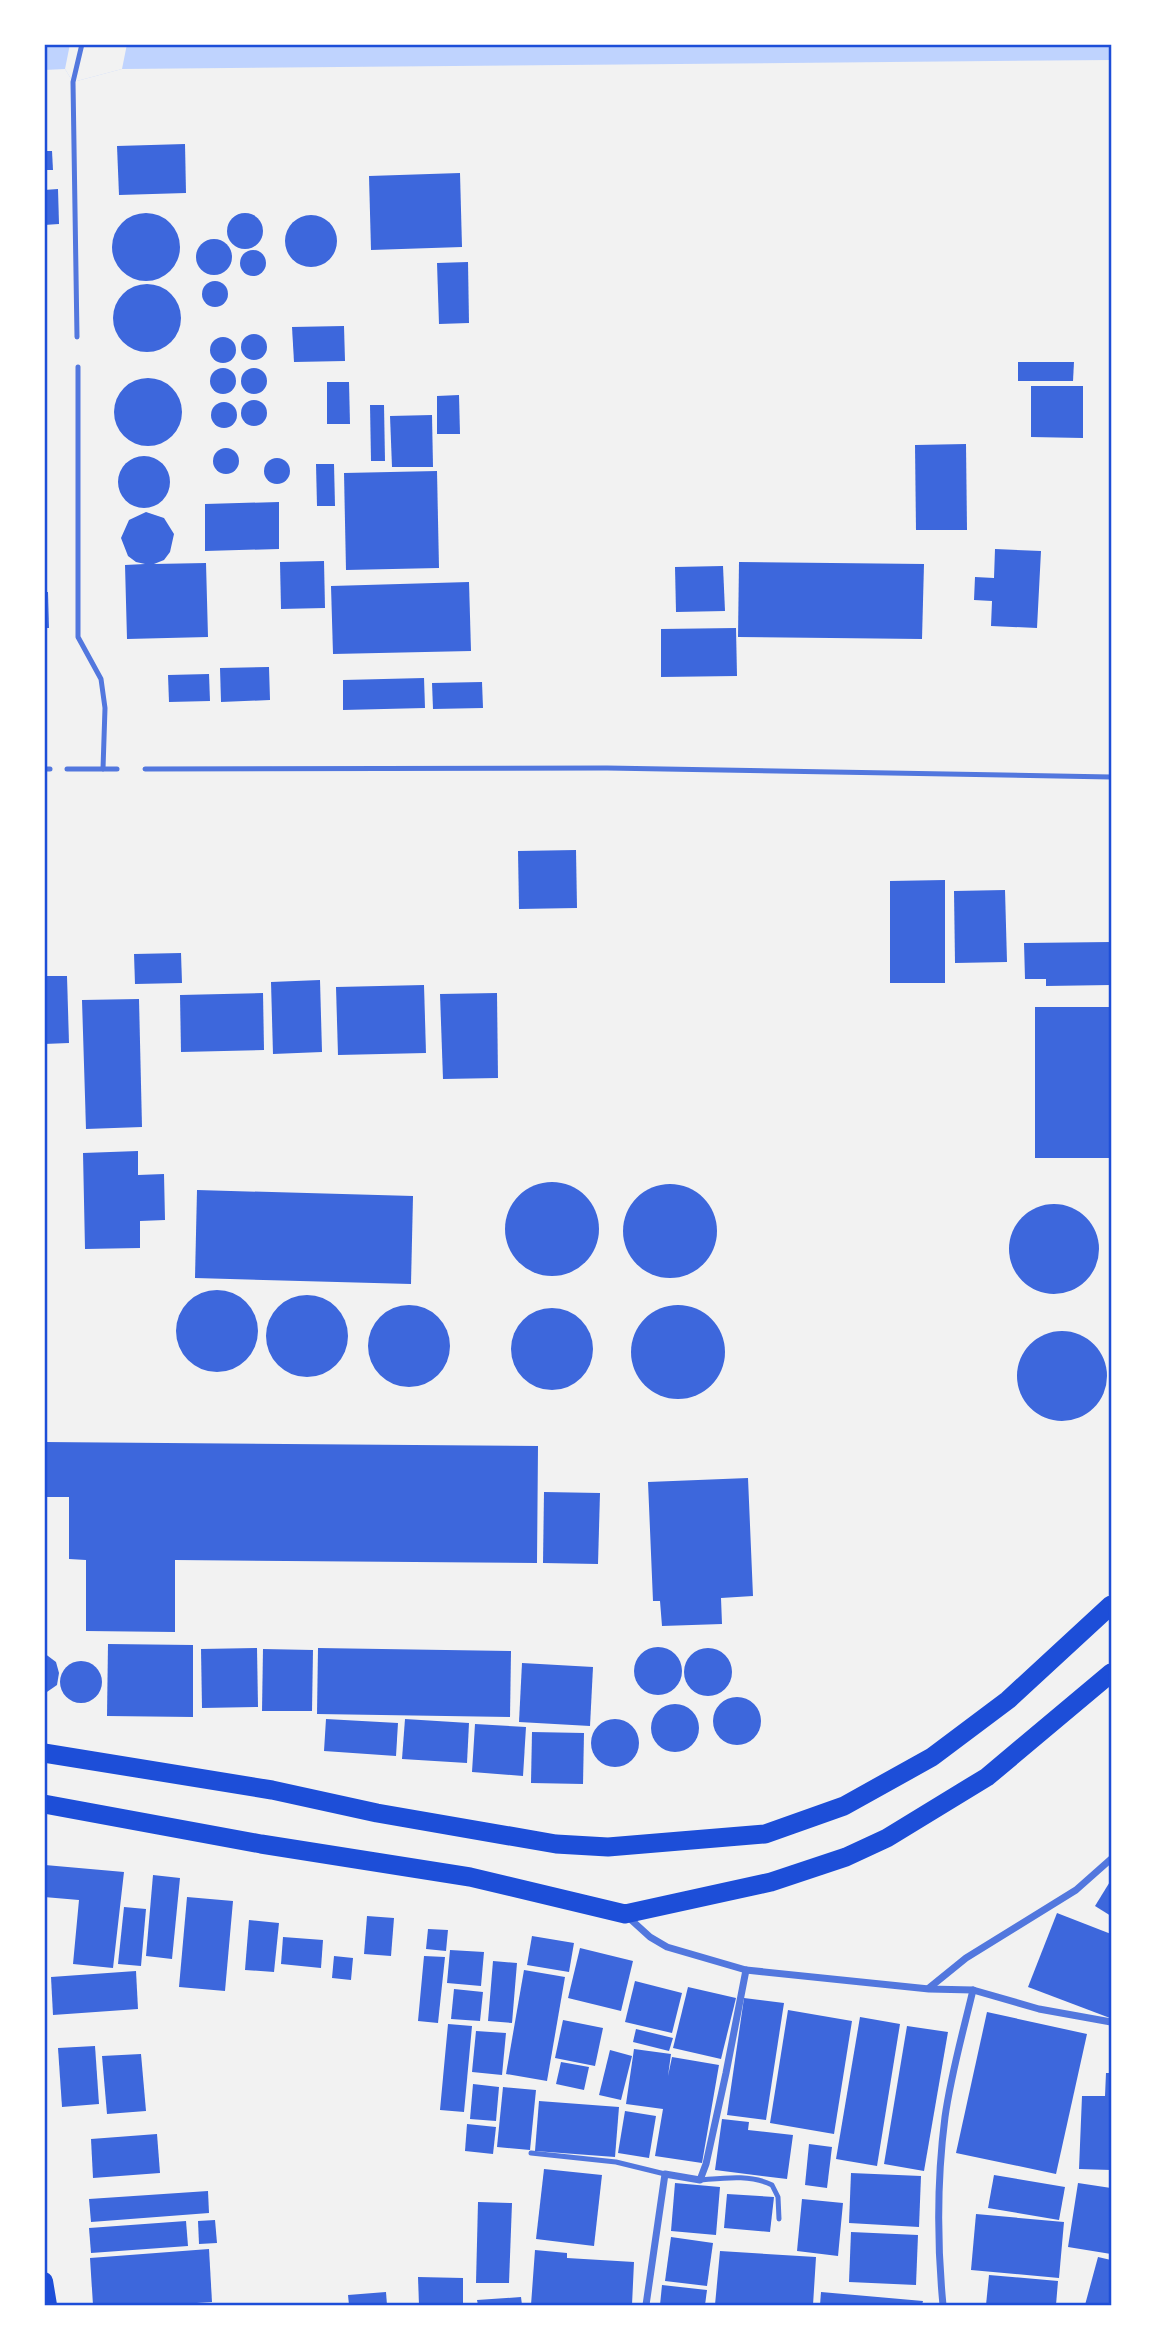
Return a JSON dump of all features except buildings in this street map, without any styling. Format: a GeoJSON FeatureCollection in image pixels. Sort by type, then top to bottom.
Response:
{"type":"FeatureCollection","features":[{"type":"Feature","properties":{"kind":"highway"},"geometry":{"type":"LineString","coordinates":[[44,1753],[272,1790],[377,1813],[556,1844],[608,1847],[765,1834],[844,1806],[932,1757],[1008,1700],[1111,1605]]}},
{"type":"Feature","properties":{"kind":"highway"},"geometry":{"type":"LineString","coordinates":[[44,1804],[261,1844],[470,1877],[625,1914],[771,1882],[846,1857],[887,1838],[987,1777],[1111,1673]]}},
{"type":"Feature","properties":{"kind":"main road"},"geometry":{"type":"LineString","coordinates":[[44,2281],[48,2305]]}},
{"type":"Feature","properties":{"kind":"street"},"geometry":{"type":"LineString","coordinates":[[929,1989],[966,1958],[1076,1890],[1111,1859]]}},
{"type":"Feature","properties":{"kind":"street"},"geometry":{"type":"LineString","coordinates":[[625,1914],[650,1937],[667,1947],[746,1970],[929,1989],[972,1990],[1039,2009],[1111,2022]]}},
{"type":"Feature","properties":{"kind":"street"},"geometry":{"type":"LineString","coordinates":[[646,2305],[665,2174],[700,2180],[726,2073],[746,1970]]}},
{"type":"Feature","properties":{"kind":"street"},"geometry":{"type":"LineString","coordinates":[[943,2305],[939,2205],[945,2117],[972,1990]]}},
{"type":"Feature","properties":{"kind":"lane"},"geometry":{"type":"LineString","coordinates":[[76,337],[73,82],[82,44]]}},
{"type":"Feature","properties":{"kind":"lane"},"geometry":{"type":"LineString","coordinates":[[79,367],[78,637],[101,680],[105,708],[103,769]]}},
{"type":"Feature","properties":{"kind":"lane"},"geometry":{"type":"LineString","coordinates":[[145,769],[607,768],[1111,777]]}},
{"type":"Feature","properties":{"kind":"lane"},"geometry":{"type":"LineString","coordinates":[[67,769],[117,769]]}},
{"type":"Feature","properties":{"kind":"lane"},"geometry":{"type":"LineString","coordinates":[[531,2153],[616,2162],[665,2174]]}},
{"type":"Feature","properties":{"kind":"lane"},"geometry":{"type":"LineString","coordinates":[[700,2180],[737,2177],[765,2181],[772,2185],[778,2197],[779,2219]]}},
{"type":"Feature","properties":{"kind":"water"},"geometry":{"type":"Polygon","coordinates":[[[44,44],[1111,44],[1111,60],[122,69],[73,82],[65,69],[44,70],[44,44]]]}},
{"type":"Feature","properties":{"kind":"pier"},"geometry":{"type":"Polygon","coordinates":[[[70,44],[127,44],[122,69],[73,82],[65,69],[70,44]]]}}]}
